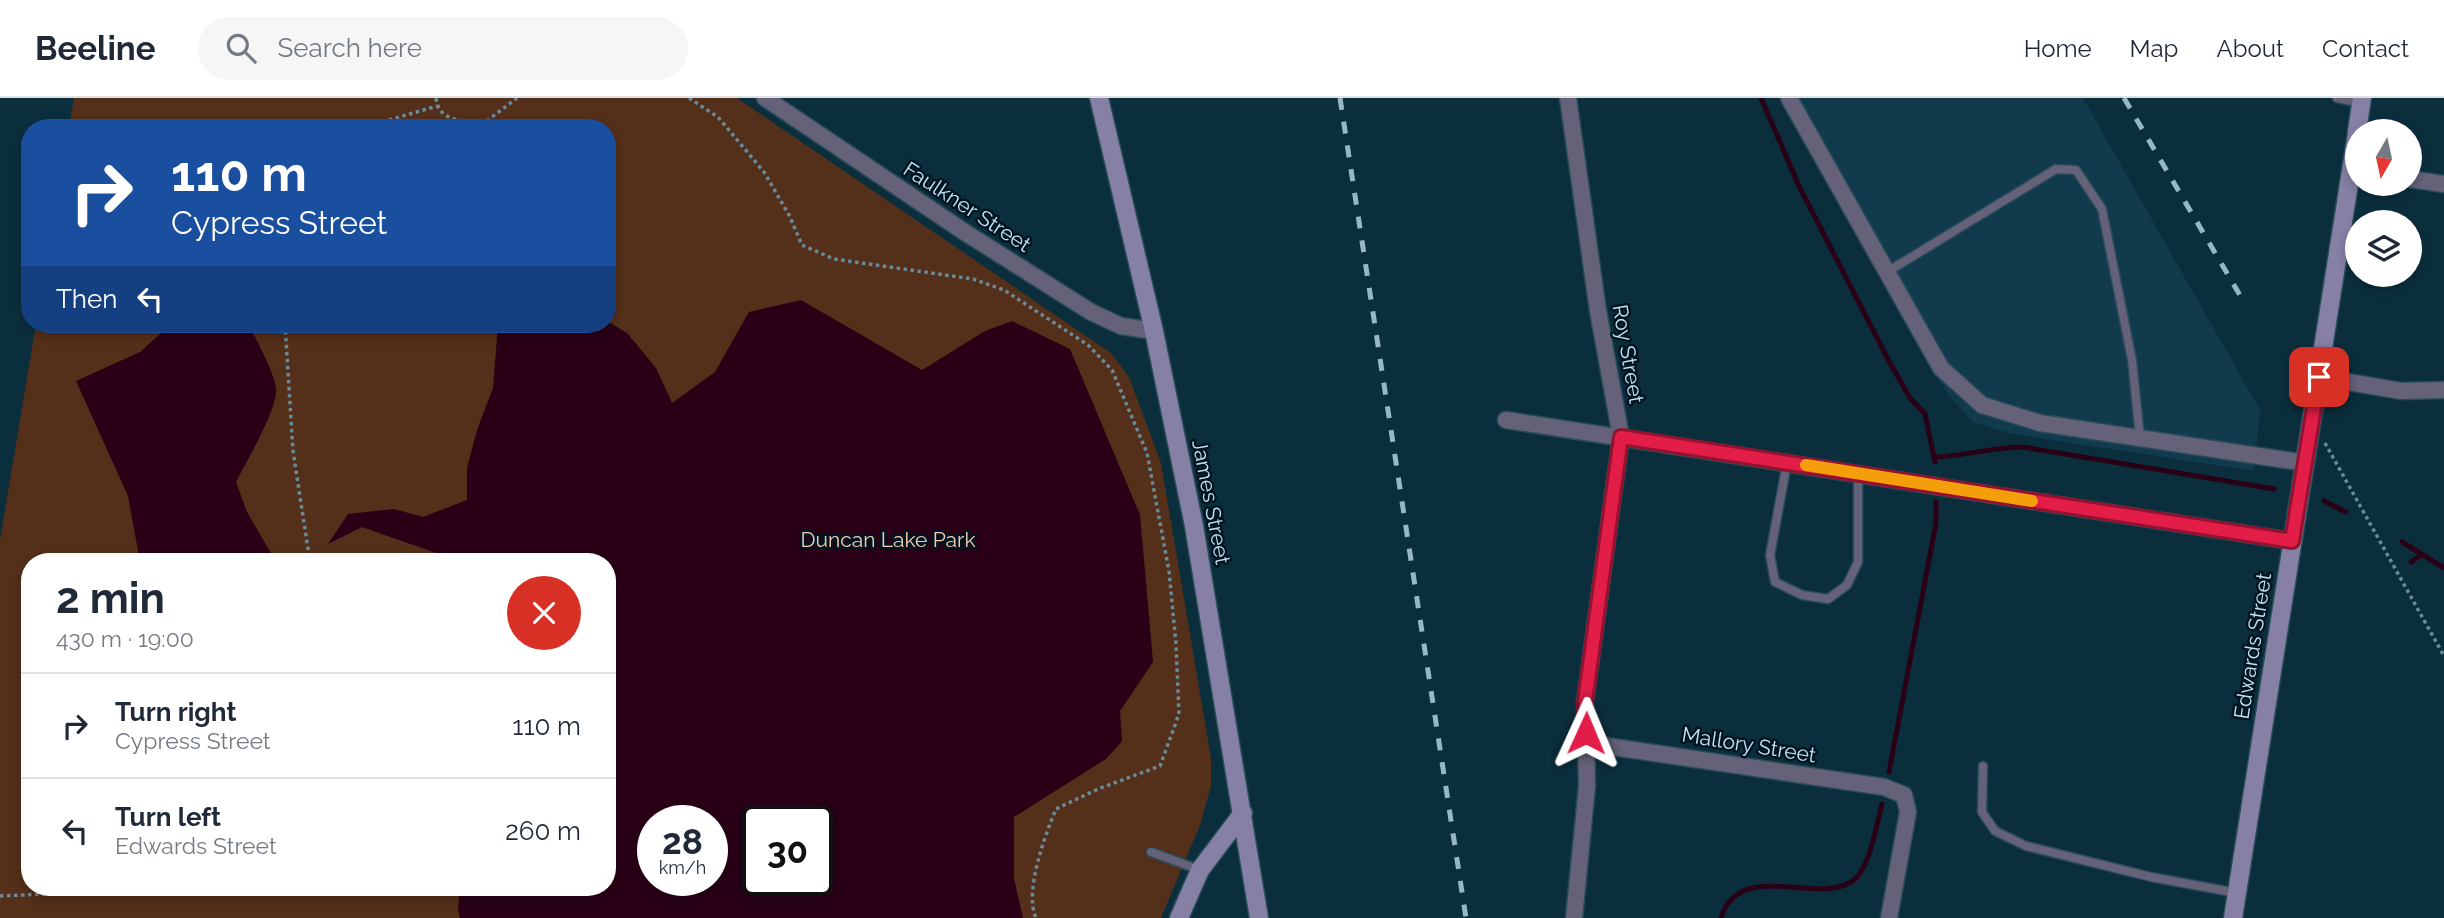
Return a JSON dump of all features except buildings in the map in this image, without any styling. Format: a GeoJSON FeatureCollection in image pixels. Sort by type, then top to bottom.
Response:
{"type":"FeatureCollection","features":[{"type":"Feature","properties":{"kind":"street","name":"Faulkner Street"},"geometry":{"type":"LineString","coordinates":[[765,98],[966,233],[1091,312],[1121,326],[1154,331]]}},
{"type":"Feature","properties":{"kind":"street","name":"James Street"},"geometry":{"type":"LineString","coordinates":[[1099,98],[1154,331],[1194,526],[1259,918]]}},
{"type":"Feature","properties":{"kind":"street","name":"Roy Street"},"geometry":{"type":"LineString","coordinates":[[1568,98],[1598,311],[1621,437],[1585,702],[1585,828],[1574,918]]}},
{"type":"Feature","properties":{"kind":"street"},"geometry":{"type":"LineString","coordinates":[[1789,98],[1941,368],[1982,405],[2039,423],[2306,463]]}},
{"type":"Feature","properties":{"kind":"street","name":"Edwards Street"},"geometry":{"type":"LineString","coordinates":[[2359,119],[2362,101]]}},
{"type":"Feature","properties":{"kind":"street"},"geometry":{"type":"LineString","coordinates":[[2422,180],[2444,184]]}},
{"type":"Feature","properties":{"kind":"street","name":"Edwards Street"},"geometry":{"type":"LineString","coordinates":[[2234,918],[2292,541],[2349,196]]}},
{"type":"Feature","properties":{"kind":"street"},"geometry":{"type":"LineString","coordinates":[[2319,377],[2401,391],[2444,390]]}},
{"type":"Feature","properties":{"kind":"street"},"geometry":{"type":"LineString","coordinates":[[1506,420],[2292,541]]}},
{"type":"Feature","properties":{"kind":"street","name":"Mallory Street"},"geometry":{"type":"LineString","coordinates":[[1586,743],[1884,787],[1904,795],[1908,811],[1889,918]]}},
{"type":"Feature","properties":{"kind":"street"},"geometry":{"type":"LineString","coordinates":[[1179,918],[1200,870],[1243,813]]}},
{"type":"Feature","properties":{"kind":"lane"},"geometry":{"type":"LineString","coordinates":[[2337,98],[2362,101]]}},
{"type":"Feature","properties":{"kind":"lane"},"geometry":{"type":"LineString","coordinates":[[1887,272],[2056,169],[2076,170],[2102,209],[2132,360],[2140,438]]}},
{"type":"Feature","properties":{"kind":"lane"},"geometry":{"type":"LineString","coordinates":[[1787,463],[1770,555],[1775,582],[1802,595],[1828,599],[1847,585],[1858,562],[1858,474]]}},
{"type":"Feature","properties":{"kind":"lane"},"geometry":{"type":"LineString","coordinates":[[1983,766],[1982,812],[1995,831],[2026,846],[2151,877],[2237,893]]}},
{"type":"Feature","properties":{"kind":"lane"},"geometry":{"type":"LineString","coordinates":[[1151,852],[1200,870]]}},
{"type":"Feature","properties":{"kind":"path"},"geometry":{"type":"LineString","coordinates":[[436,98],[437,106],[449,119]]}},
{"type":"Feature","properties":{"kind":"path"},"geometry":{"type":"LineString","coordinates":[[489,119],[517,98]]}},
{"type":"Feature","properties":{"kind":"path"},"geometry":{"type":"LineString","coordinates":[[689,98],[718,117],[764,172],[789,215],[802,245],[834,259],[973,279],[1004,290],[1088,345],[1112,370],[1147,453],[1169,571],[1179,714],[1160,766],[1056,808],[1040,848],[1031,908],[1036,918]]}},
{"type":"Feature","properties":{"kind":"path"},"geometry":{"type":"LineString","coordinates":[[393,119],[437,106]]}},
{"type":"Feature","properties":{"kind":"path"},"geometry":{"type":"LineString","coordinates":[[286,333],[293,451],[309,553]]}},
{"type":"Feature","properties":{"kind":"path"},"geometry":{"type":"LineString","coordinates":[[2312,420],[2444,656]]}},
{"type":"Feature","properties":{"kind":"path"},"geometry":{"type":"LineString","coordinates":[[0,896],[21,895]]}},
{"type":"Feature","properties":{"kind":"shaded area"},"geometry":{"type":"Polygon","coordinates":[[[1780,98],[2083,98],[2260,410],[2254,471],[2013,434],[1972,422],[1947,393],[1780,98]]]}},
{"type":"Feature","properties":{"kind":"shaded area"},"geometry":{"type":"Polygon","coordinates":[[[801,300],[922,370],[985,331],[1012,321],[1070,349],[1140,515],[1153,662],[1120,711],[1122,741],[1106,759],[1014,817],[1014,879],[1023,918],[460,918],[459,896],[616,896],[616,553],[436,553],[362,527],[328,544],[348,514],[394,509],[423,517],[467,500],[467,468],[477,430],[493,388],[497,333],[616,333],[616,326],[627,333],[656,368],[672,403],[715,372],[749,312],[801,300]]]}},
{"type":"Feature","properties":{"kind":"shaded area"},"geometry":{"type":"Polygon","coordinates":[[[161,333],[253,333],[275,381],[275,397],[267,422],[236,482],[247,512],[271,553],[138,553],[128,496],[76,381],[140,352],[161,333]]]}},
{"type":"Feature","properties":{"kind":"green space","name":"Duncan Lake Park"},"geometry":{"type":"Polygon","coordinates":[[[74,98],[737,98],[1111,353],[1129,377],[1161,463],[1211,758],[1211,786],[1200,825],[1161,918],[0,918],[0,540],[34,333],[616,333],[616,119],[70,119],[74,98]]]}},
{"type":"Feature","properties":{"kind":"waterway"},"geometry":{"type":"LineString","coordinates":[[1761,98],[1799,186],[1890,363],[1910,398],[1925,414],[1935,462]]}},
{"type":"Feature","properties":{"kind":"waterway"},"geometry":{"type":"LineString","coordinates":[[1935,457],[2023,447],[2274,489]]}},
{"type":"Feature","properties":{"kind":"waterway"},"geometry":{"type":"LineString","coordinates":[[2324,501],[2346,512]]}},
{"type":"Feature","properties":{"kind":"waterway"},"geometry":{"type":"LineString","coordinates":[[1889,772],[1936,523],[1936,502]]}},
{"type":"Feature","properties":{"kind":"waterway"},"geometry":{"type":"LineString","coordinates":[[2402,542],[2444,568]]}},
{"type":"Feature","properties":{"kind":"waterway"},"geometry":{"type":"LineString","coordinates":[[2411,562],[2421,555]]}},
{"type":"Feature","properties":{"kind":"waterway"},"geometry":{"type":"LineString","coordinates":[[1721,918],[1731,900],[1745,890],[1782,886],[1822,889],[1840,886],[1855,879],[1869,855],[1882,804]]}},
{"type":"Feature","properties":{"kind":"railway"},"geometry":{"type":"LineString","coordinates":[[1340,98],[1466,918]]}},
{"type":"Feature","properties":{"kind":"railway"},"geometry":{"type":"LineString","coordinates":[[2124,98],[2241,297]]}},
{"type":"Feature","properties":{"kind":"slow traffic"},"geometry":{"type":"LineString","coordinates":[[1806,465],[2032,501]]}},
{"type":"Feature","properties":{"kind":"route"},"geometry":{"type":"LineString","coordinates":[[1586,733],[1585,702],[1621,437],[2292,541],[2319,377]]}}]}
